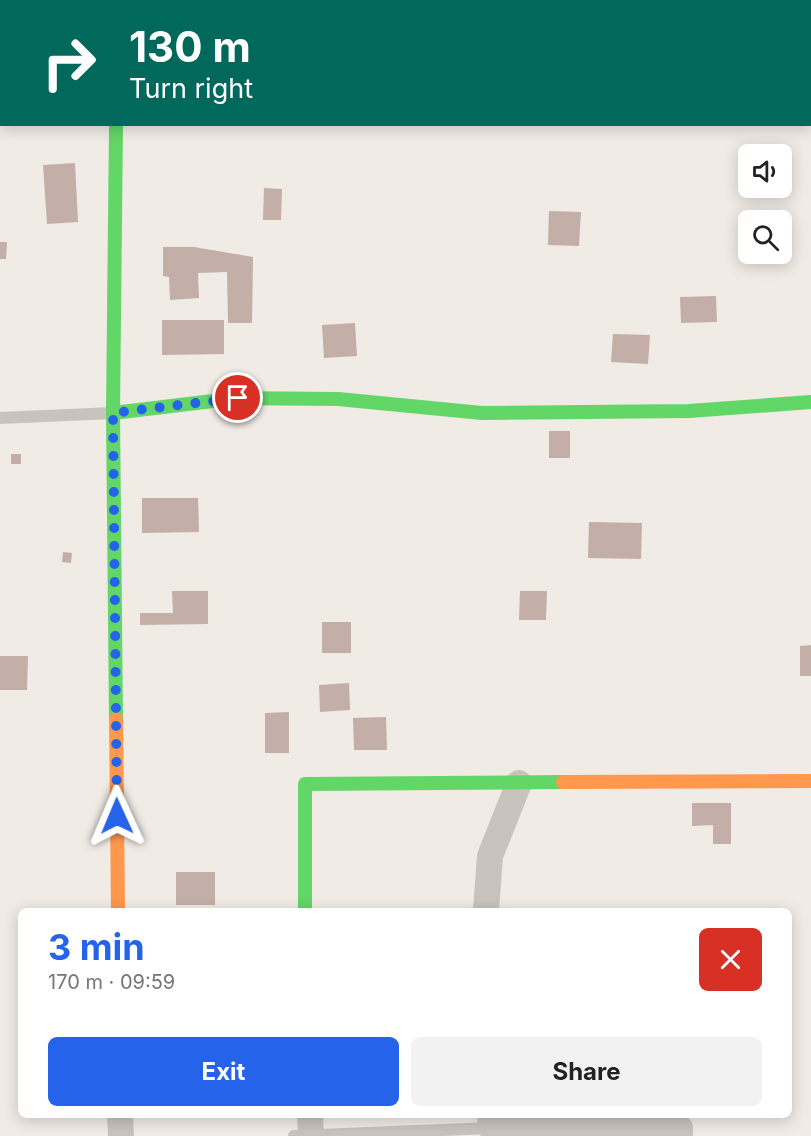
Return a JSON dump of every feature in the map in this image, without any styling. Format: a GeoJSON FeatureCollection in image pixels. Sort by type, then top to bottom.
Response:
{"type":"FeatureCollection","features":[{"type":"Feature","properties":{"kind":"street"},"geometry":{"type":"LineString","coordinates":[[116,126],[113,413],[118,908]]}},
{"type":"Feature","properties":{"kind":"street"},"geometry":{"type":"LineString","coordinates":[[113,413],[238,398],[338,399],[482,413],[689,411],[811,402]]}},
{"type":"Feature","properties":{"kind":"street"},"geometry":{"type":"LineString","coordinates":[[305,908],[305,784],[811,781]]}},
{"type":"Feature","properties":{"kind":"street"},"geometry":{"type":"LineString","coordinates":[[486,908],[490,856],[519,783]]}},
{"type":"Feature","properties":{"kind":"street"},"geometry":{"type":"LineString","coordinates":[[120,1118],[121,1136]]}},
{"type":"Feature","properties":{"kind":"street"},"geometry":{"type":"LineString","coordinates":[[491,1121],[680,1128],[680,1136]]}},
{"type":"Feature","properties":{"kind":"lane"},"geometry":{"type":"LineString","coordinates":[[0,418],[113,413]]}},
{"type":"Feature","properties":{"kind":"lane"},"geometry":{"type":"LineString","coordinates":[[306,1130],[491,1121]]}},
{"type":"Feature","properties":{"kind":"building"},"geometry":{"type":"Polygon","coordinates":[[[75,163],[78,222],[47,224],[43,165],[75,163]]]}},
{"type":"Feature","properties":{"kind":"building"},"geometry":{"type":"Polygon","coordinates":[[[264,188],[282,189],[281,220],[263,220],[264,188]]]}},
{"type":"Feature","properties":{"kind":"building"},"geometry":{"type":"Polygon","coordinates":[[[549,211],[581,212],[579,246],[548,245],[549,211]]]}},
{"type":"Feature","properties":{"kind":"building"},"geometry":{"type":"Polygon","coordinates":[[[0,242],[7,242],[6,259],[0,259],[0,242]]]}},
{"type":"Feature","properties":{"kind":"building"},"geometry":{"type":"Polygon","coordinates":[[[163,247],[194,247],[253,257],[252,323],[228,323],[227,272],[198,273],[199,298],[170,300],[169,277],[163,276],[163,247]]]}},
{"type":"Feature","properties":{"kind":"building"},"geometry":{"type":"Polygon","coordinates":[[[716,296],[717,322],[681,323],[680,297],[716,296]]]}},
{"type":"Feature","properties":{"kind":"building"},"geometry":{"type":"Polygon","coordinates":[[[162,320],[224,320],[224,354],[162,355],[162,320]]]}},
{"type":"Feature","properties":{"kind":"building"},"geometry":{"type":"Polygon","coordinates":[[[355,323],[357,356],[324,358],[322,325],[355,323]]]}},
{"type":"Feature","properties":{"kind":"building"},"geometry":{"type":"Polygon","coordinates":[[[613,334],[650,335],[648,364],[611,362],[613,334]]]}},
{"type":"Feature","properties":{"kind":"building"},"geometry":{"type":"Polygon","coordinates":[[[549,431],[570,431],[570,458],[549,458],[549,431]]]}},
{"type":"Feature","properties":{"kind":"building"},"geometry":{"type":"Polygon","coordinates":[[[11,454],[21,454],[21,464],[11,464],[11,454]]]}},
{"type":"Feature","properties":{"kind":"building"},"geometry":{"type":"Polygon","coordinates":[[[142,498],[198,498],[199,532],[142,533],[142,498]]]}},
{"type":"Feature","properties":{"kind":"building"},"geometry":{"type":"Polygon","coordinates":[[[589,522],[642,523],[641,559],[588,558],[589,522]]]}},
{"type":"Feature","properties":{"kind":"building"},"geometry":{"type":"Polygon","coordinates":[[[63,552],[72,553],[71,563],[62,562],[63,552]]]}},
{"type":"Feature","properties":{"kind":"building"},"geometry":{"type":"Polygon","coordinates":[[[172,591],[208,591],[208,624],[140,625],[140,613],[173,613],[172,591]]]}},
{"type":"Feature","properties":{"kind":"building"},"geometry":{"type":"Polygon","coordinates":[[[520,591],[547,591],[546,620],[519,620],[520,591]]]}},
{"type":"Feature","properties":{"kind":"building"},"geometry":{"type":"Polygon","coordinates":[[[322,622],[351,622],[351,653],[322,653],[322,622]]]}},
{"type":"Feature","properties":{"kind":"building"},"geometry":{"type":"Polygon","coordinates":[[[811,645],[811,676],[800,676],[800,646],[811,645]]]}},
{"type":"Feature","properties":{"kind":"building"},"geometry":{"type":"Polygon","coordinates":[[[0,656],[28,656],[27,690],[0,690],[0,656]]]}},
{"type":"Feature","properties":{"kind":"building"},"geometry":{"type":"Polygon","coordinates":[[[349,683],[350,710],[320,712],[319,685],[349,683]]]}},
{"type":"Feature","properties":{"kind":"building"},"geometry":{"type":"Polygon","coordinates":[[[289,712],[289,753],[265,753],[265,713],[289,712]]]}},
{"type":"Feature","properties":{"kind":"building"},"geometry":{"type":"Polygon","coordinates":[[[386,717],[387,750],[354,750],[353,718],[386,717]]]}},
{"type":"Feature","properties":{"kind":"building"},"geometry":{"type":"Polygon","coordinates":[[[692,803],[731,803],[731,844],[713,844],[713,825],[692,826],[692,803]]]}},
{"type":"Feature","properties":{"kind":"building"},"geometry":{"type":"Polygon","coordinates":[[[176,872],[215,872],[215,905],[176,905],[176,872]]]}},
{"type":"Feature","properties":{"kind":"traffic: fast"},"geometry":{"type":"LineString","coordinates":[[116,126],[113,413],[116,719]]}},
{"type":"Feature","properties":{"kind":"traffic: fast"},"geometry":{"type":"LineString","coordinates":[[113,413],[238,398],[338,399],[482,413],[689,411],[811,402]]}},
{"type":"Feature","properties":{"kind":"traffic: fast"},"geometry":{"type":"LineString","coordinates":[[305,908],[305,784],[563,782]]}},
{"type":"Feature","properties":{"kind":"traffic: slow"},"geometry":{"type":"LineString","coordinates":[[116,719],[118,908]]}},
{"type":"Feature","properties":{"kind":"traffic: slow"},"geometry":{"type":"LineString","coordinates":[[563,782],[811,781]]}},
{"type":"Feature","properties":{"kind":"route"},"geometry":{"type":"LineString","coordinates":[[117,816],[113,413],[238,398]]}}]}
